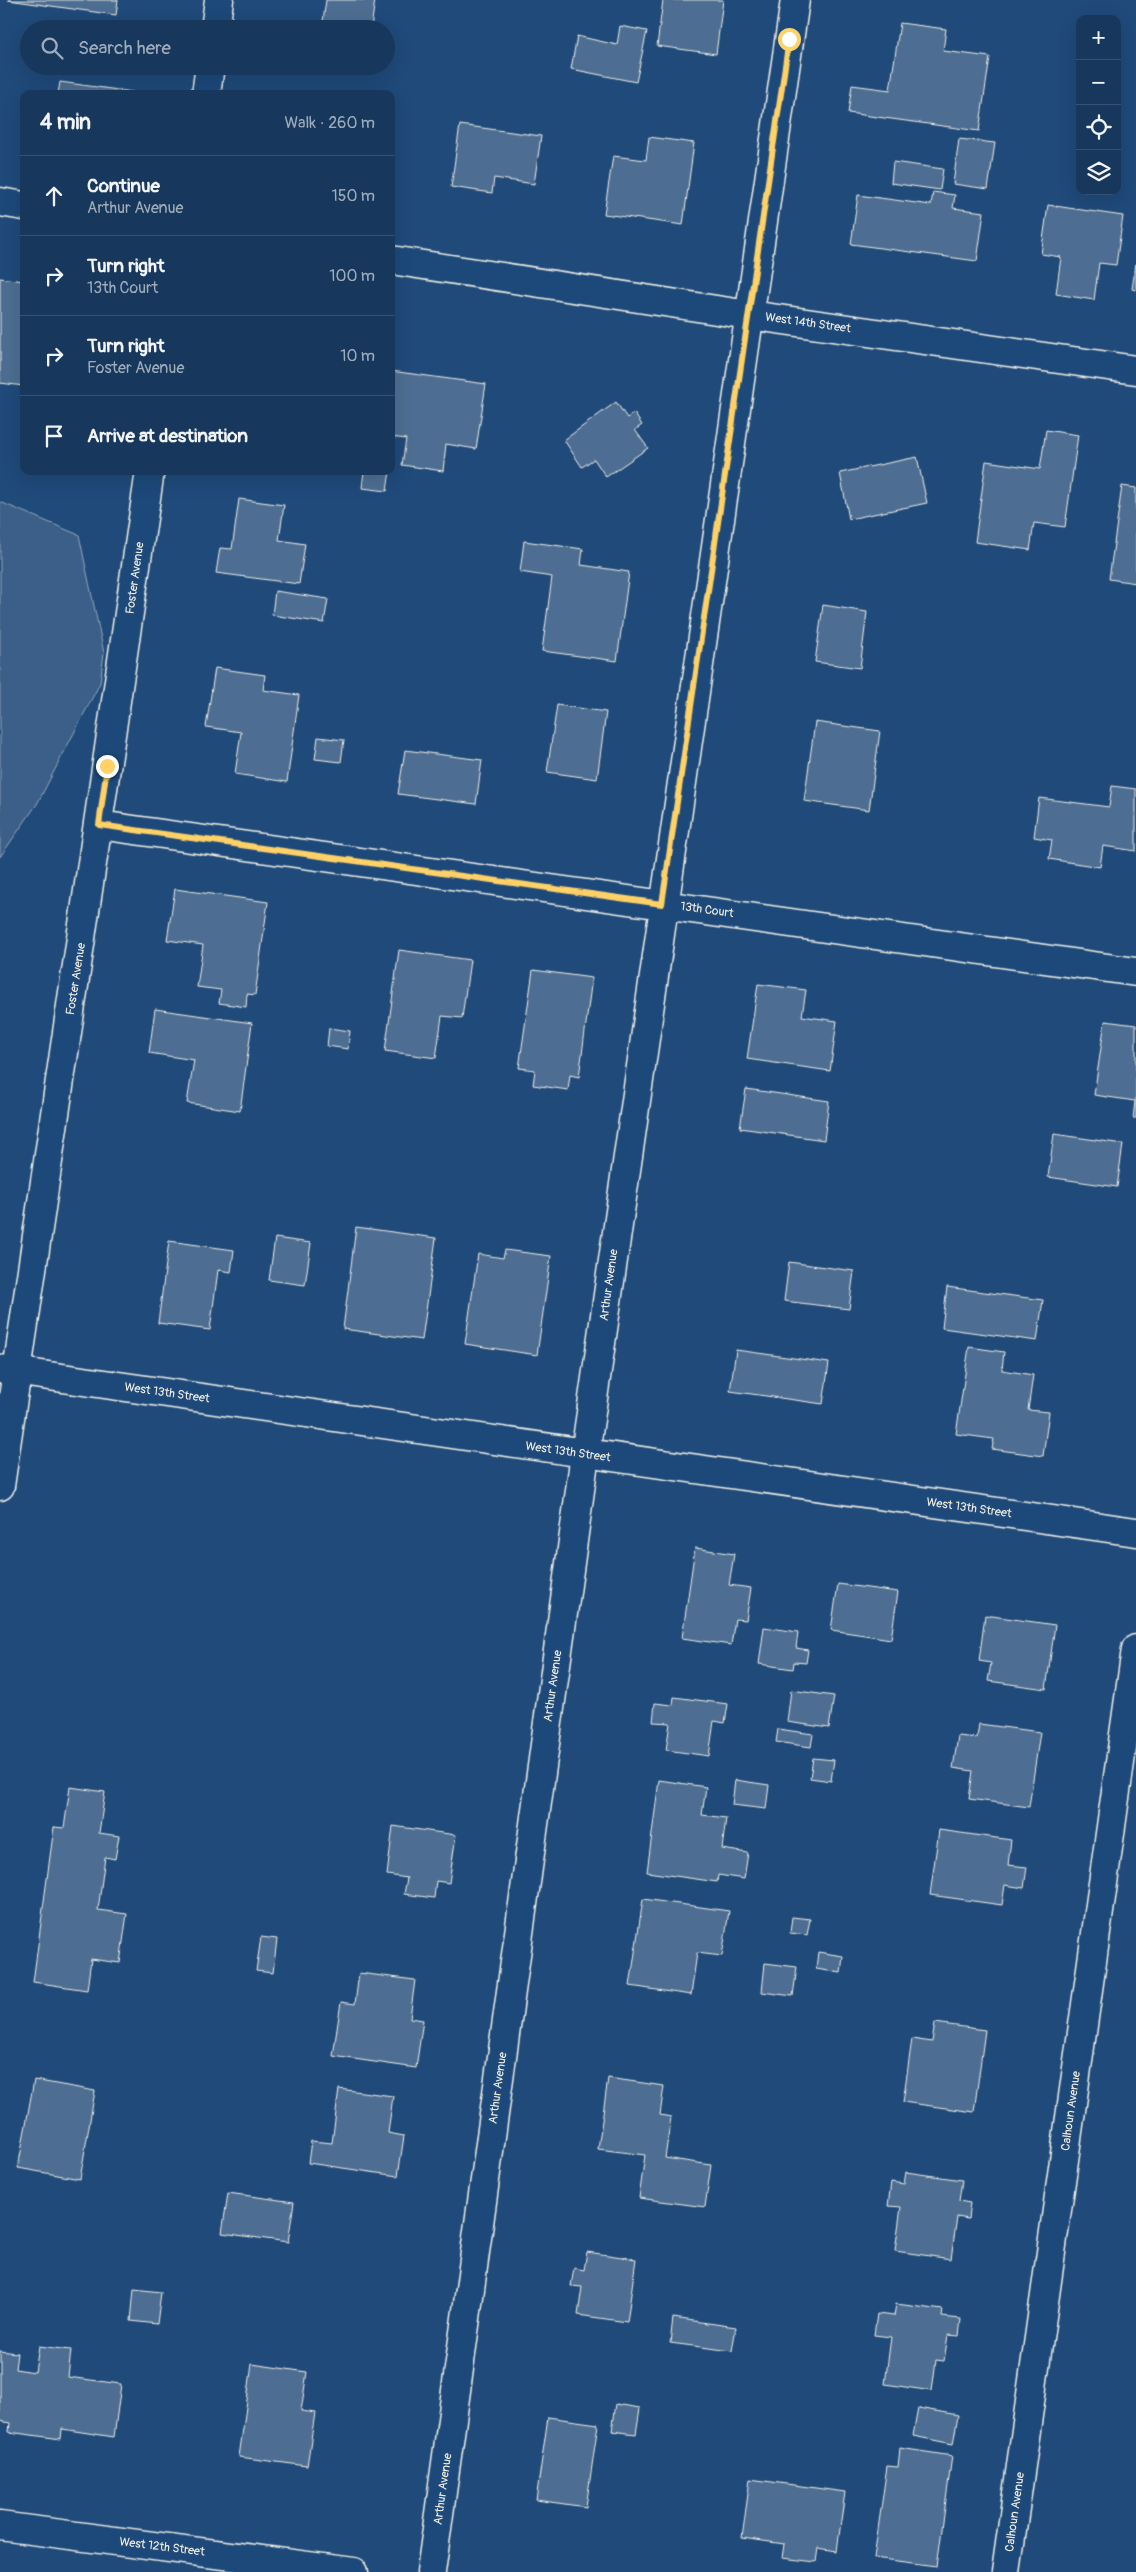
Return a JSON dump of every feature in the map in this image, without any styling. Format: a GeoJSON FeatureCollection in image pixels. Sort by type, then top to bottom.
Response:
{"type":"FeatureCollection","features":[{"type":"Feature","properties":{"kind":"street"},"geometry":{"type":"LineString","coordinates":[[217,20],[220,0]]}},
{"type":"Feature","properties":{"kind":"street","name":"Arthur Avenue"},"geometry":{"type":"LineString","coordinates":[[431,2572],[662,904],[795,0]]}},
{"type":"Feature","properties":{"kind":"street"},"geometry":{"type":"LineString","coordinates":[[207,90],[209,75]]}},
{"type":"Feature","properties":{"kind":"street"},"geometry":{"type":"LineString","coordinates":[[0,202],[20,205]]}},
{"type":"Feature","properties":{"kind":"street","name":"West 14th Street"},"geometry":{"type":"LineString","coordinates":[[395,261],[749,315],[1136,370]]}},
{"type":"Feature","properties":{"kind":"street","name":"Foster Avenue"},"geometry":{"type":"LineString","coordinates":[[0,1486],[8,1370],[99,825],[149,475]]}},
{"type":"Feature","properties":{"kind":"street","name":"13th Court"},"geometry":{"type":"LineString","coordinates":[[99,825],[1136,972]]}},
{"type":"Feature","properties":{"kind":"street","name":"West 13th Street"},"geometry":{"type":"LineString","coordinates":[[8,1370],[1136,1532]]}},
{"type":"Feature","properties":{"kind":"street","name":"Calhoun Avenue"},"geometry":{"type":"LineString","coordinates":[[1006,2572],[1136,1649]]}},
{"type":"Feature","properties":{"kind":"street","name":"West 12th Street"},"geometry":{"type":"LineString","coordinates":[[0,2526],[354,2572]]}},
{"type":"Feature","properties":{"kind":"shaded area"},"geometry":{"type":"Polygon","coordinates":[[[0,502],[79,535],[104,653],[100,683],[37,804],[0,857],[0,502]]]}},
{"type":"Feature","properties":{"kind":"building"},"geometry":{"type":"Polygon","coordinates":[[[8,0],[118,0],[116,15],[8,0]]]}},
{"type":"Feature","properties":{"kind":"building"},"geometry":{"type":"Polygon","coordinates":[[[326,0],[375,0],[372,20],[323,20],[326,0]]]}},
{"type":"Feature","properties":{"kind":"building"},"geometry":{"type":"Polygon","coordinates":[[[663,0],[723,0],[716,54],[657,46],[663,0]]]}},
{"type":"Feature","properties":{"kind":"building"},"geometry":{"type":"Polygon","coordinates":[[[900,23],[946,29],[943,51],[990,57],[979,131],[848,113],[852,85],[890,90],[900,23]]]}},
{"type":"Feature","properties":{"kind":"building"},"geometry":{"type":"Polygon","coordinates":[[[620,26],[647,31],[636,82],[571,69],[577,36],[617,45],[620,26]]]}},
{"type":"Feature","properties":{"kind":"building"},"geometry":{"type":"Polygon","coordinates":[[[60,82],[118,90],[59,90],[60,82]]]}},
{"type":"Feature","properties":{"kind":"building"},"geometry":{"type":"Polygon","coordinates":[[[460,125],[541,136],[534,184],[494,178],[492,193],[451,187],[460,125]]]}},
{"type":"Feature","properties":{"kind":"building"},"geometry":{"type":"Polygon","coordinates":[[[649,137],[694,143],[683,225],[604,214],[613,156],[646,160],[649,137]]]}},
{"type":"Feature","properties":{"kind":"building"},"geometry":{"type":"Polygon","coordinates":[[[959,139],[995,143],[988,189],[953,184],[959,139]]]}},
{"type":"Feature","properties":{"kind":"building"},"geometry":{"type":"Polygon","coordinates":[[[893,162],[943,169],[940,190],[891,183],[893,162]]]}},
{"type":"Feature","properties":{"kind":"building"},"geometry":{"type":"Polygon","coordinates":[[[933,192],[955,195],[953,208],[984,212],[977,261],[851,244],[858,195],[931,205],[933,192]]]}},
{"type":"Feature","properties":{"kind":"building"},"geometry":{"type":"Polygon","coordinates":[[[1048,205],[1123,216],[1116,265],[1099,263],[1094,300],[1056,294],[1061,257],[1041,254],[1048,205]]]}},
{"type":"Feature","properties":{"kind":"building"},"geometry":{"type":"Polygon","coordinates":[[[1136,263],[1136,290],[1132,289],[1136,263]]]}},
{"type":"Feature","properties":{"kind":"building"},"geometry":{"type":"Polygon","coordinates":[[[0,278],[20,280],[20,386],[0,383],[0,278]]]}},
{"type":"Feature","properties":{"kind":"building"},"geometry":{"type":"Polygon","coordinates":[[[395,372],[486,384],[476,449],[446,444],[443,471],[402,465],[406,439],[395,438],[395,372]]]}},
{"type":"Feature","properties":{"kind":"building"},"geometry":{"type":"Polygon","coordinates":[[[616,402],[627,418],[634,413],[642,425],[635,430],[648,448],[606,477],[594,459],[582,467],[564,440],[616,402]]]}},
{"type":"Feature","properties":{"kind":"building"},"geometry":{"type":"Polygon","coordinates":[[[1046,430],[1078,435],[1065,527],[1034,523],[1030,550],[975,542],[986,461],[1040,469],[1046,430]]]}},
{"type":"Feature","properties":{"kind":"building"},"geometry":{"type":"Polygon","coordinates":[[[917,457],[927,503],[849,519],[840,473],[917,457]]]}},
{"type":"Feature","properties":{"kind":"building"},"geometry":{"type":"Polygon","coordinates":[[[364,475],[389,475],[387,491],[362,488],[364,475]]]}},
{"type":"Feature","properties":{"kind":"building"},"geometry":{"type":"Polygon","coordinates":[[[1122,486],[1136,488],[1136,583],[1109,579],[1122,486]]]}},
{"type":"Feature","properties":{"kind":"building"},"geometry":{"type":"Polygon","coordinates":[[[239,499],[284,505],[279,540],[305,544],[299,584],[216,573],[220,548],[232,549],[239,499]]]}},
{"type":"Feature","properties":{"kind":"building"},"geometry":{"type":"Polygon","coordinates":[[[524,541],[583,549],[581,565],[629,572],[617,661],[542,651],[552,577],[520,572],[524,541]]]}},
{"type":"Feature","properties":{"kind":"building"},"geometry":{"type":"Polygon","coordinates":[[[275,591],[328,599],[324,623],[272,615],[275,591]]]}},
{"type":"Feature","properties":{"kind":"building"},"geometry":{"type":"Polygon","coordinates":[[[823,605],[867,612],[860,668],[815,662],[823,605]]]}},
{"type":"Feature","properties":{"kind":"building"},"geometry":{"type":"Polygon","coordinates":[[[215,668],[265,675],[263,690],[299,695],[287,782],[235,774],[241,732],[206,727],[215,668]]]}},
{"type":"Feature","properties":{"kind":"building"},"geometry":{"type":"Polygon","coordinates":[[[557,705],[606,712],[597,779],[547,772],[557,705]]]}},
{"type":"Feature","properties":{"kind":"building"},"geometry":{"type":"Polygon","coordinates":[[[815,722],[880,731],[869,810],[804,801],[815,722]]]}},
{"type":"Feature","properties":{"kind":"building"},"geometry":{"type":"Polygon","coordinates":[[[318,737],[344,740],[341,762],[315,759],[318,737]]]}},
{"type":"Feature","properties":{"kind":"building"},"geometry":{"type":"Polygon","coordinates":[[[405,750],[482,760],[476,804],[398,794],[405,750]]]}},
{"type":"Feature","properties":{"kind":"building"},"geometry":{"type":"Polygon","coordinates":[[[1112,786],[1136,789],[1136,851],[1103,846],[1100,867],[1049,859],[1052,840],[1034,837],[1039,798],[1109,807],[1112,786]]]}},
{"type":"Feature","properties":{"kind":"building"},"geometry":{"type":"Polygon","coordinates":[[[175,889],[268,902],[255,995],[247,994],[246,1007],[219,1003],[221,990],[197,987],[203,945],[167,940],[175,889]]]}},
{"type":"Feature","properties":{"kind":"building"},"geometry":{"type":"Polygon","coordinates":[[[399,950],[470,960],[462,1018],[442,1016],[436,1058],[385,1051],[399,950]]]}},
{"type":"Feature","properties":{"kind":"building"},"geometry":{"type":"Polygon","coordinates":[[[533,970],[592,978],[579,1077],[570,1075],[568,1090],[533,1085],[535,1070],[519,1068],[533,970]]]}},
{"type":"Feature","properties":{"kind":"building"},"geometry":{"type":"Polygon","coordinates":[[[758,984],[806,990],[802,1016],[837,1021],[830,1071],[747,1059],[758,984]]]}},
{"type":"Feature","properties":{"kind":"building"},"geometry":{"type":"Polygon","coordinates":[[[155,1009],[252,1023],[240,1111],[187,1103],[194,1060],[149,1053],[155,1009]]]}},
{"type":"Feature","properties":{"kind":"building"},"geometry":{"type":"Polygon","coordinates":[[[1105,1021],[1136,1025],[1136,1118],[1133,1118],[1135,1101],[1094,1095],[1105,1021]]]}},
{"type":"Feature","properties":{"kind":"building"},"geometry":{"type":"Polygon","coordinates":[[[329,1028],[350,1031],[348,1049],[327,1046],[329,1028]]]}},
{"type":"Feature","properties":{"kind":"building"},"geometry":{"type":"Polygon","coordinates":[[[746,1089],[829,1101],[824,1140],[740,1128],[746,1089]]]}},
{"type":"Feature","properties":{"kind":"building"},"geometry":{"type":"Polygon","coordinates":[[[1054,1134],[1123,1144],[1117,1187],[1048,1177],[1054,1134]]]}},
{"type":"Feature","properties":{"kind":"building"},"geometry":{"type":"Polygon","coordinates":[[[356,1227],[436,1238],[422,1340],[343,1329],[356,1227]]]}},
{"type":"Feature","properties":{"kind":"building"},"geometry":{"type":"Polygon","coordinates":[[[275,1238],[311,1243],[305,1285],[269,1280],[275,1238]]]}},
{"type":"Feature","properties":{"kind":"building"},"geometry":{"type":"Polygon","coordinates":[[[169,1241],[234,1250],[231,1272],[218,1270],[210,1330],[158,1323],[169,1241]]]}},
{"type":"Feature","properties":{"kind":"building"},"geometry":{"type":"Polygon","coordinates":[[[505,1250],[551,1256],[537,1355],[465,1344],[478,1254],[503,1258],[505,1250]]]}},
{"type":"Feature","properties":{"kind":"building"},"geometry":{"type":"Polygon","coordinates":[[[789,1262],[854,1271],[849,1309],[784,1301],[789,1262]]]}},
{"type":"Feature","properties":{"kind":"building"},"geometry":{"type":"Polygon","coordinates":[[[947,1287],[1043,1300],[1037,1341],[942,1328],[947,1287]]]}},
{"type":"Feature","properties":{"kind":"building"},"geometry":{"type":"Polygon","coordinates":[[[969,1347],[1004,1352],[1002,1370],[1033,1375],[1028,1410],[1049,1412],[1043,1456],[992,1449],[994,1439],[956,1434],[969,1347]]]}},
{"type":"Feature","properties":{"kind":"building"},"geometry":{"type":"Polygon","coordinates":[[[736,1350],[829,1363],[823,1404],[730,1391],[736,1350]]]}},
{"type":"Feature","properties":{"kind":"building"},"geometry":{"type":"Polygon","coordinates":[[[695,1548],[734,1554],[729,1585],[751,1588],[746,1620],[735,1619],[731,1645],[682,1638],[695,1548]]]}},
{"type":"Feature","properties":{"kind":"building"},"geometry":{"type":"Polygon","coordinates":[[[838,1584],[898,1592],[891,1639],[831,1630],[838,1584]]]}},
{"type":"Feature","properties":{"kind":"building"},"geometry":{"type":"Polygon","coordinates":[[[985,1615],[1055,1625],[1046,1689],[988,1681],[991,1663],[979,1661],[985,1615]]]}},
{"type":"Feature","properties":{"kind":"building"},"geometry":{"type":"Polygon","coordinates":[[[764,1627],[798,1632],[796,1648],[808,1650],[806,1663],[794,1662],[793,1669],[759,1664],[764,1627]]]}},
{"type":"Feature","properties":{"kind":"building"},"geometry":{"type":"Polygon","coordinates":[[[791,1690],[834,1696],[829,1728],[787,1722],[791,1690]]]}},
{"type":"Feature","properties":{"kind":"building"},"geometry":{"type":"Polygon","coordinates":[[[674,1697],[728,1704],[725,1723],[714,1721],[709,1756],[666,1750],[670,1723],[653,1722],[655,1703],[673,1705],[674,1697]]]}},
{"type":"Feature","properties":{"kind":"building"},"geometry":{"type":"Polygon","coordinates":[[[979,1724],[1040,1732],[1029,1807],[969,1799],[973,1771],[953,1768],[958,1736],[977,1738],[979,1724]]]}},
{"type":"Feature","properties":{"kind":"building"},"geometry":{"type":"Polygon","coordinates":[[[778,1729],[813,1734],[811,1747],[776,1742],[778,1729]]]}},
{"type":"Feature","properties":{"kind":"building"},"geometry":{"type":"Polygon","coordinates":[[[813,1758],[834,1760],[831,1781],[810,1778],[813,1758]]]}},
{"type":"Feature","properties":{"kind":"building"},"geometry":{"type":"Polygon","coordinates":[[[659,1780],[706,1787],[702,1815],[726,1818],[722,1849],[748,1853],[744,1879],[718,1875],[717,1882],[647,1872],[659,1780]]]}},
{"type":"Feature","properties":{"kind":"building"},"geometry":{"type":"Polygon","coordinates":[[[735,1780],[769,1785],[766,1809],[732,1805],[735,1780]]]}},
{"type":"Feature","properties":{"kind":"building"},"geometry":{"type":"Polygon","coordinates":[[[70,1787],[105,1792],[99,1833],[119,1836],[115,1859],[105,1857],[98,1910],[127,1914],[120,1963],[91,1959],[87,1990],[33,1982],[54,1827],[64,1828],[70,1787]]]}},
{"type":"Feature","properties":{"kind":"building"},"geometry":{"type":"Polygon","coordinates":[[[393,1826],[456,1835],[449,1883],[436,1881],[434,1898],[404,1894],[407,1878],[387,1875],[393,1826]]]}},
{"type":"Feature","properties":{"kind":"building"},"geometry":{"type":"Polygon","coordinates":[[[939,1830],[1011,1840],[1008,1865],[1027,1867],[1024,1888],[1005,1885],[1002,1905],[930,1895],[939,1830]]]}},
{"type":"Feature","properties":{"kind":"building"},"geometry":{"type":"Polygon","coordinates":[[[643,1899],[729,1911],[722,1956],[697,1953],[691,1995],[630,1986],[643,1899]]]}},
{"type":"Feature","properties":{"kind":"building"},"geometry":{"type":"Polygon","coordinates":[[[792,1917],[810,1919],[807,1935],[790,1933],[792,1917]]]}},
{"type":"Feature","properties":{"kind":"building"},"geometry":{"type":"Polygon","coordinates":[[[261,1937],[277,1939],[273,1973],[256,1971],[261,1937]]]}},
{"type":"Feature","properties":{"kind":"building"},"geometry":{"type":"Polygon","coordinates":[[[818,1952],[843,1956],[841,1973],[816,1969],[818,1952]]]}},
{"type":"Feature","properties":{"kind":"building"},"geometry":{"type":"Polygon","coordinates":[[[765,1963],[797,1967],[793,1996],[762,1992],[765,1963]]]}},
{"type":"Feature","properties":{"kind":"building"},"geometry":{"type":"Polygon","coordinates":[[[359,1973],[415,1980],[410,2018],[423,2020],[416,2068],[333,2056],[341,2002],[355,2004],[359,1973]]]}},
{"type":"Feature","properties":{"kind":"building"},"geometry":{"type":"Polygon","coordinates":[[[935,2023],[985,2030],[974,2112],[903,2102],[912,2039],[932,2042],[935,2023]]]}},
{"type":"Feature","properties":{"kind":"building"},"geometry":{"type":"Polygon","coordinates":[[[608,2078],[664,2086],[660,2115],[671,2117],[665,2158],[711,2165],[705,2207],[639,2198],[645,2155],[598,2149],[608,2078]]]}},
{"type":"Feature","properties":{"kind":"building"},"geometry":{"type":"Polygon","coordinates":[[[34,2080],[95,2091],[80,2179],[18,2168],[34,2080]]]}},
{"type":"Feature","properties":{"kind":"building"},"geometry":{"type":"Polygon","coordinates":[[[339,2089],[393,2096],[388,2133],[404,2136],[398,2176],[308,2163],[311,2141],[332,2143],[339,2089]]]}},
{"type":"Feature","properties":{"kind":"building"},"geometry":{"type":"Polygon","coordinates":[[[906,2172],[962,2180],[959,2201],[970,2203],[968,2219],[957,2217],[951,2259],[895,2251],[901,2207],[888,2206],[891,2182],[904,2184],[906,2172]]]}},
{"type":"Feature","properties":{"kind":"building"},"geometry":{"type":"Polygon","coordinates":[[[228,2193],[294,2202],[288,2242],[222,2233],[228,2193]]]}},
{"type":"Feature","properties":{"kind":"building"},"geometry":{"type":"Polygon","coordinates":[[[587,2252],[636,2259],[627,2322],[578,2315],[582,2287],[571,2286],[574,2268],[584,2270],[587,2252]]]}},
{"type":"Feature","properties":{"kind":"building"},"geometry":{"type":"Polygon","coordinates":[[[134,2289],[161,2292],[157,2324],[131,2321],[134,2289]]]}},
{"type":"Feature","properties":{"kind":"building"},"geometry":{"type":"Polygon","coordinates":[[[896,2304],[943,2310],[942,2317],[961,2319],[959,2336],[948,2335],[944,2361],[936,2360],[932,2391],[885,2384],[891,2337],[874,2335],[877,2314],[894,2316],[896,2304]]]}},
{"type":"Feature","properties":{"kind":"building"},"geometry":{"type":"Polygon","coordinates":[[[673,2318],[736,2327],[732,2351],[670,2343],[673,2318]]]}},
{"type":"Feature","properties":{"kind":"building"},"geometry":{"type":"Polygon","coordinates":[[[39,2346],[71,2350],[68,2377],[121,2384],[114,2437],[62,2429],[61,2439],[9,2432],[10,2423],[0,2421],[0,2351],[17,2353],[15,2369],[35,2372],[39,2346]]]}},
{"type":"Feature","properties":{"kind":"building"},"geometry":{"type":"Polygon","coordinates":[[[252,2364],[307,2372],[301,2411],[315,2413],[307,2466],[239,2457],[252,2364]]]}},
{"type":"Feature","properties":{"kind":"building"},"geometry":{"type":"Polygon","coordinates":[[[616,2404],[640,2408],[636,2434],[612,2431],[616,2404]]]}},
{"type":"Feature","properties":{"kind":"building"},"geometry":{"type":"Polygon","coordinates":[[[918,2408],[958,2415],[953,2444],[913,2436],[918,2408]]]}},
{"type":"Feature","properties":{"kind":"building"},"geometry":{"type":"Polygon","coordinates":[[[548,2417],[598,2424],[586,2507],[536,2500],[548,2417]]]}},
{"type":"Feature","properties":{"kind":"building"},"geometry":{"type":"Polygon","coordinates":[[[900,2448],[952,2456],[937,2566],[874,2558],[887,2466],[898,2467],[900,2448]]]}},
{"type":"Feature","properties":{"kind":"building"},"geometry":{"type":"Polygon","coordinates":[[[750,2479],[845,2492],[837,2551],[818,2548],[816,2562],[782,2558],[784,2544],[742,2538],[750,2479]]]}},
{"type":"Feature","properties":{"kind":"route"},"geometry":{"type":"LineString","coordinates":[[107,766],[99,825],[662,904],[789,39]]}}]}
